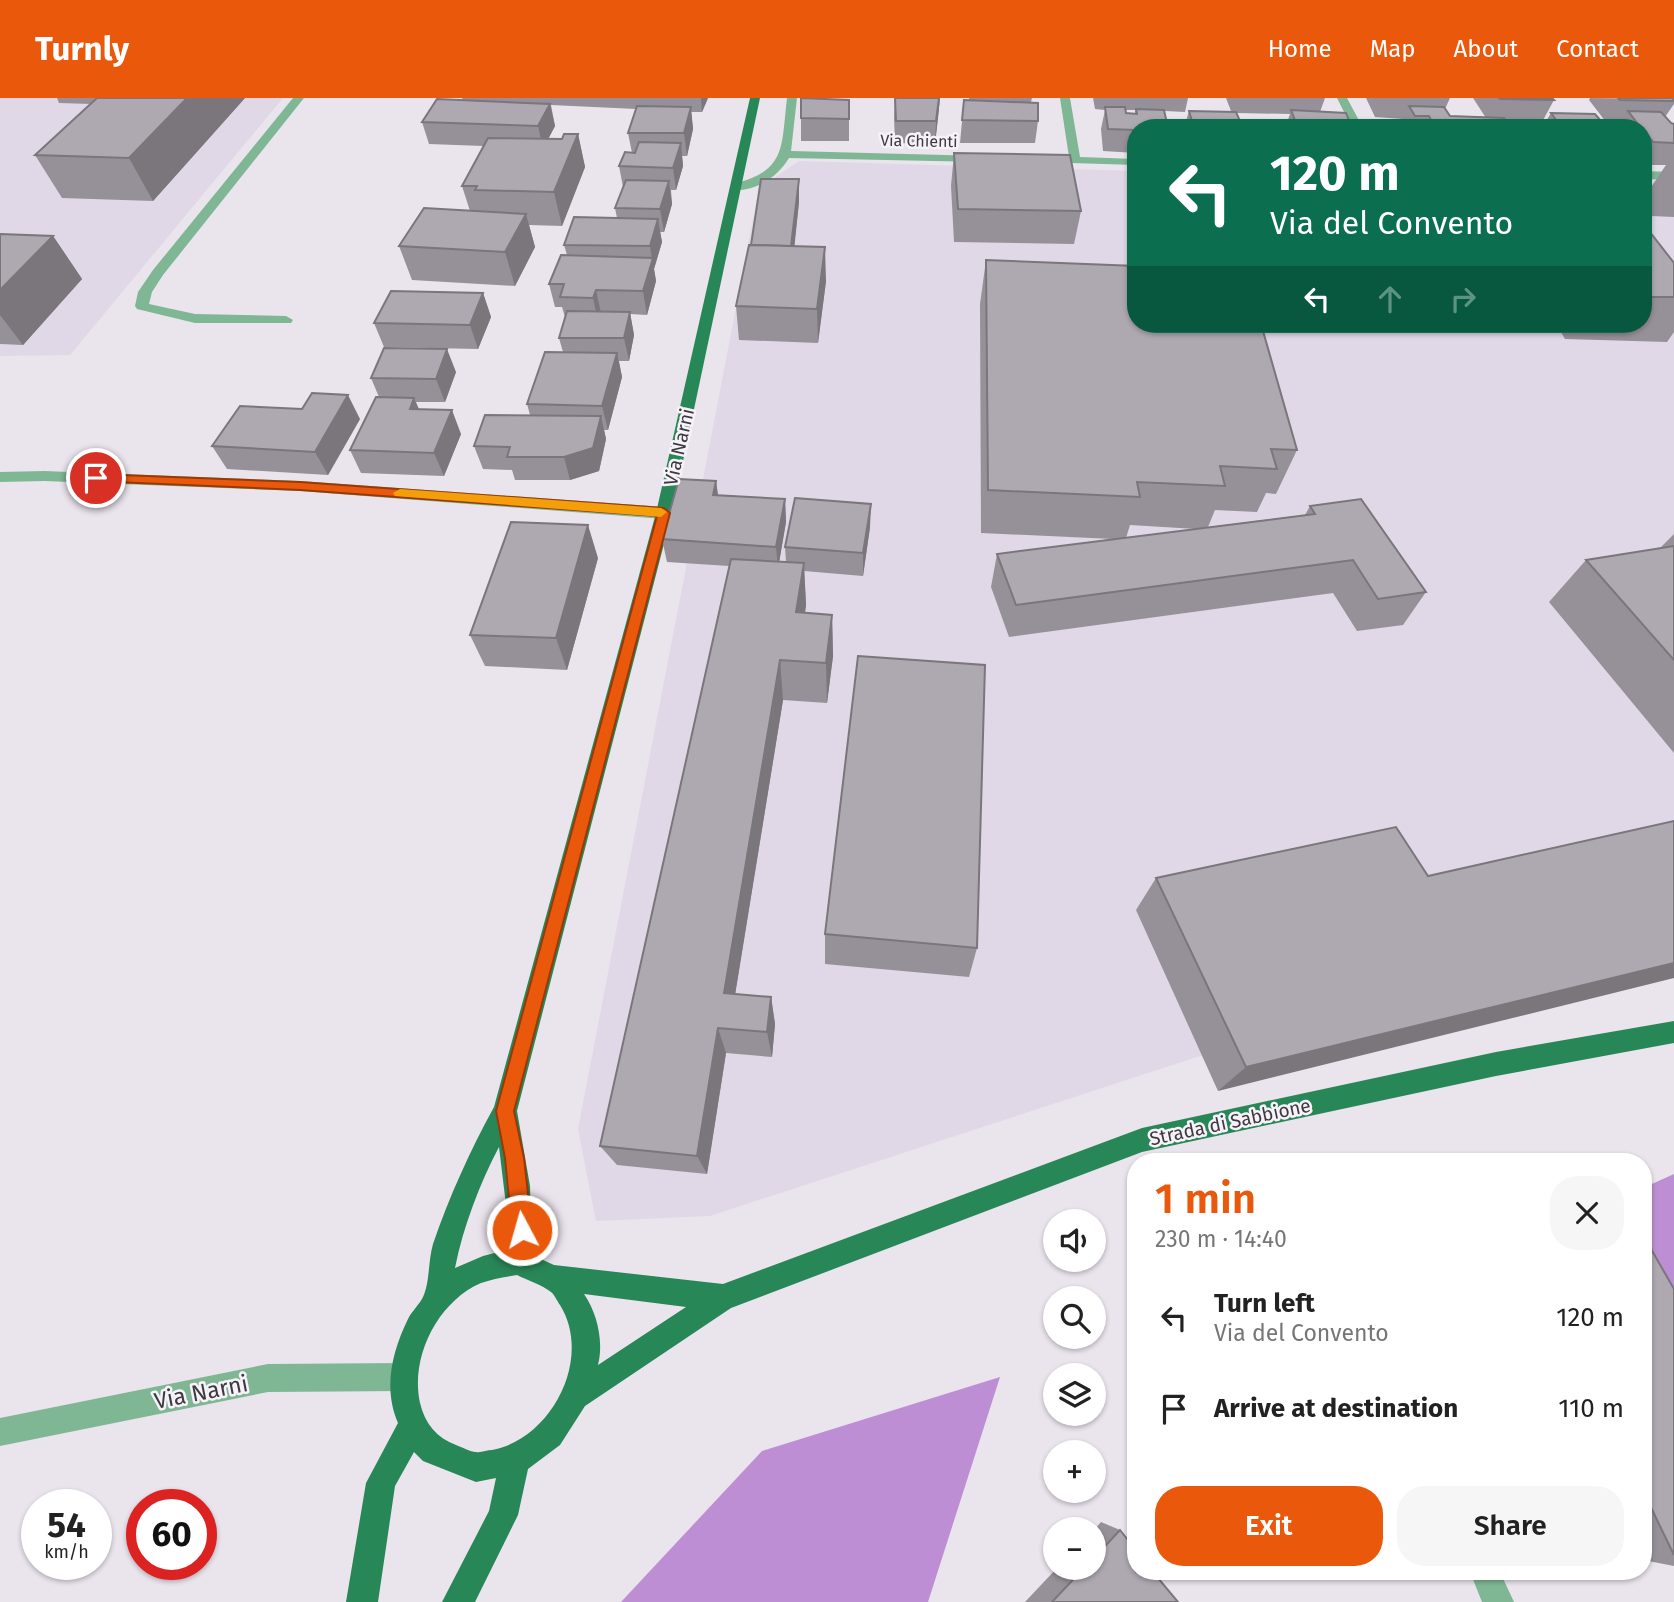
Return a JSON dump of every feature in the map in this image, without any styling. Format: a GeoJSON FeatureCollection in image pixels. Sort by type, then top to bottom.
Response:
{"type":"FeatureCollection","features":[{"type":"Feature","properties":{"kind":"main road","name":"Via Narni"},"geometry":{"type":"LineString","coordinates":[[436,1301],[451,1234],[479,1158],[505,1111],[664,513],[755,98]]}},
{"type":"Feature","properties":{"kind":"main road","name":"Strada di Sabbione"},"geometry":{"type":"LineString","coordinates":[[577,1395],[723,1298],[1142,1140],[1496,1064],[1674,1032]]}},
{"type":"Feature","properties":{"kind":"main road","name":"Via Narni"},"geometry":{"type":"LineString","coordinates":[[505,1111],[514,1158],[522,1230],[518,1262]]}},
{"type":"Feature","properties":{"kind":"main road"},"geometry":{"type":"LineString","coordinates":[[518,1262],[538,1266],[557,1277],[576,1298],[586,1327],[587,1361],[577,1395],[562,1422],[541,1444],[515,1460],[484,1468],[455,1465],[429,1449],[412,1425],[405,1401],[404,1377],[410,1349],[420,1324],[436,1301],[461,1279],[490,1265],[518,1262]]}},
{"type":"Feature","properties":{"kind":"main road","name":"Strada di Sabbione"},"geometry":{"type":"LineString","coordinates":[[557,1277],[723,1298]]}},
{"type":"Feature","properties":{"kind":"main road"},"geometry":{"type":"LineString","coordinates":[[362,1602],[381,1483],[412,1425]]}},
{"type":"Feature","properties":{"kind":"main road"},"geometry":{"type":"LineString","coordinates":[[458,1602],[503,1515],[515,1460]]}},
{"type":"Feature","properties":{"kind":"street"},"geometry":{"type":"LineString","coordinates":[[286,320],[187,318],[162,315],[142,306],[145,292],[158,273],[299,98]]}},
{"type":"Feature","properties":{"kind":"street"},"geometry":{"type":"LineString","coordinates":[[736,187],[758,183],[779,170],[785,154],[792,98]]}},
{"type":"Feature","properties":{"kind":"street"},"geometry":{"type":"LineString","coordinates":[[1065,98],[1075,161]]}},
{"type":"Feature","properties":{"kind":"street"},"geometry":{"type":"LineString","coordinates":[[1342,98],[1353,119]]}},
{"type":"Feature","properties":{"kind":"street","name":"Via Chienti"},"geometry":{"type":"LineString","coordinates":[[785,154],[992,159]]}},
{"type":"Feature","properties":{"kind":"street"},"geometry":{"type":"LineString","coordinates":[[1034,160],[1127,162]]}},
{"type":"Feature","properties":{"kind":"street"},"geometry":{"type":"LineString","coordinates":[[1652,175],[1674,176]]}},
{"type":"Feature","properties":{"kind":"street"},"geometry":{"type":"LineString","coordinates":[[0,477],[44,476],[300,486],[664,513]]}},
{"type":"Feature","properties":{"kind":"street","name":"Via Narni"},"geometry":{"type":"LineString","coordinates":[[0,1432],[268,1378],[404,1377]]}},
{"type":"Feature","properties":{"kind":"street"},"geometry":{"type":"LineString","coordinates":[[1488,1580],[1498,1602]]}},
{"type":"Feature","properties":{"kind":"shaded area"},"geometry":{"type":"Polygon","coordinates":[[[0,98],[283,98],[70,355],[0,356],[0,98]]]}},
{"type":"Feature","properties":{"kind":"shaded area"},"geometry":{"type":"Polygon","coordinates":[[[799,161],[1127,171],[1127,333],[1652,333],[1652,185],[1674,186],[1674,976],[1240,1043],[710,1216],[596,1221],[578,1129],[759,188],[799,161]]]}},
{"type":"Feature","properties":{"kind":"shaded area"},"geometry":{"type":"Polygon","coordinates":[[[1674,1174],[1674,1329],[1652,1292],[1652,1184],[1674,1174]]]}},
{"type":"Feature","properties":{"kind":"shaded area"},"geometry":{"type":"Polygon","coordinates":[[[1000,1377],[928,1602],[621,1602],[762,1451],[1000,1377]]]}},
{"type":"Feature","properties":{"kind":"building"},"geometry":{"type":"Polygon","coordinates":[[[97,98],[187,98],[129,158],[35,155],[97,98]]]}},
{"type":"Feature","properties":{"kind":"building"},"geometry":{"type":"Polygon","coordinates":[[[801,98],[849,100],[849,119],[801,118],[801,98]]]}},
{"type":"Feature","properties":{"kind":"building"},"geometry":{"type":"Polygon","coordinates":[[[895,98],[939,98],[936,121],[896,121],[895,98]]]}},
{"type":"Feature","properties":{"kind":"building"},"geometry":{"type":"Polygon","coordinates":[[[1552,98],[1554,100],[1500,99],[1552,98]]]}},
{"type":"Feature","properties":{"kind":"building"},"geometry":{"type":"Polygon","coordinates":[[[1618,98],[1673,98],[1674,101],[1620,100],[1618,98]]]}},
{"type":"Feature","properties":{"kind":"building"},"geometry":{"type":"Polygon","coordinates":[[[437,99],[550,104],[538,126],[422,122],[437,99]]]}},
{"type":"Feature","properties":{"kind":"building"},"geometry":{"type":"Polygon","coordinates":[[[964,100],[1038,103],[1038,121],[962,120],[964,100]]]}},
{"type":"Feature","properties":{"kind":"building"},"geometry":{"type":"Polygon","coordinates":[[[637,106],[691,107],[684,133],[628,133],[637,106]]]}},
{"type":"Feature","properties":{"kind":"building"},"geometry":{"type":"Polygon","coordinates":[[[1409,106],[1444,107],[1450,116],[1505,119],[1430,119],[1429,116],[1415,116],[1409,106]]]}},
{"type":"Feature","properties":{"kind":"building"},"geometry":{"type":"Polygon","coordinates":[[[1105,107],[1125,107],[1126,113],[1137,114],[1136,109],[1164,110],[1166,119],[1127,119],[1127,130],[1108,129],[1105,107]]]}},
{"type":"Feature","properties":{"kind":"building"},"geometry":{"type":"Polygon","coordinates":[[[1291,110],[1346,113],[1348,119],[1294,119],[1291,110]]]}},
{"type":"Feature","properties":{"kind":"building"},"geometry":{"type":"Polygon","coordinates":[[[1189,111],[1236,112],[1239,119],[1191,119],[1189,111]]]}},
{"type":"Feature","properties":{"kind":"building"},"geometry":{"type":"Polygon","coordinates":[[[1628,111],[1661,112],[1674,124],[1674,143],[1653,142],[1652,119],[1634,119],[1628,111]]]}},
{"type":"Feature","properties":{"kind":"building"},"geometry":{"type":"Polygon","coordinates":[[[1551,113],[1595,114],[1599,119],[1555,119],[1551,113]]]}},
{"type":"Feature","properties":{"kind":"building"},"geometry":{"type":"Polygon","coordinates":[[[564,134],[578,134],[554,192],[475,190],[477,186],[462,186],[488,138],[562,139],[564,134]]]}},
{"type":"Feature","properties":{"kind":"building"},"geometry":{"type":"Polygon","coordinates":[[[639,142],[681,143],[673,168],[619,166],[625,152],[635,153],[639,142]]]}},
{"type":"Feature","properties":{"kind":"building"},"geometry":{"type":"Polygon","coordinates":[[[954,153],[1070,155],[1081,211],[958,209],[954,153]]]}},
{"type":"Feature","properties":{"kind":"building"},"geometry":{"type":"Polygon","coordinates":[[[761,179],[799,179],[791,246],[751,245],[761,179]]]}},
{"type":"Feature","properties":{"kind":"building"},"geometry":{"type":"Polygon","coordinates":[[[626,180],[669,181],[660,209],[615,208],[626,180]]]}},
{"type":"Feature","properties":{"kind":"building"},"geometry":{"type":"Polygon","coordinates":[[[424,208],[526,214],[505,252],[399,246],[424,208]]]}},
{"type":"Feature","properties":{"kind":"building"},"geometry":{"type":"Polygon","coordinates":[[[574,217],[658,219],[650,246],[564,245],[574,217]]]}},
{"type":"Feature","properties":{"kind":"building"},"geometry":{"type":"Polygon","coordinates":[[[0,234],[53,236],[0,290],[0,234]]]}},
{"type":"Feature","properties":{"kind":"building"},"geometry":{"type":"Polygon","coordinates":[[[1652,235],[1674,263],[1674,297],[1652,297],[1652,235]]]}},
{"type":"Feature","properties":{"kind":"building"},"geometry":{"type":"Polygon","coordinates":[[[749,245],[825,247],[817,309],[736,306],[749,245]]]}},
{"type":"Feature","properties":{"kind":"building"},"geometry":{"type":"Polygon","coordinates":[[[561,255],[653,258],[643,291],[596,290],[593,298],[560,297],[564,284],[549,284],[561,255]]]}},
{"type":"Feature","properties":{"kind":"building"},"geometry":{"type":"Polygon","coordinates":[[[986,260],[1127,266],[1127,333],[1264,333],[1297,450],[1271,449],[1277,469],[1220,466],[1225,486],[1137,482],[1140,497],[988,490],[986,260]]]}},
{"type":"Feature","properties":{"kind":"building"},"geometry":{"type":"Polygon","coordinates":[[[391,291],[483,293],[470,325],[374,323],[391,291]]]}},
{"type":"Feature","properties":{"kind":"building"},"geometry":{"type":"Polygon","coordinates":[[[567,311],[630,312],[624,338],[559,338],[567,311]]]}},
{"type":"Feature","properties":{"kind":"building"},"geometry":{"type":"Polygon","coordinates":[[[384,348],[447,349],[436,379],[371,378],[384,348]]]}},
{"type":"Feature","properties":{"kind":"building"},"geometry":{"type":"Polygon","coordinates":[[[545,352],[617,353],[602,406],[527,404],[545,352]]]}},
{"type":"Feature","properties":{"kind":"building"},"geometry":{"type":"Polygon","coordinates":[[[312,393],[348,395],[315,452],[212,446],[240,406],[302,409],[312,393]]]}},
{"type":"Feature","properties":{"kind":"building"},"geometry":{"type":"Polygon","coordinates":[[[376,397],[414,398],[410,409],[452,410],[434,453],[350,450],[376,397]]]}},
{"type":"Feature","properties":{"kind":"building"},"geometry":{"type":"Polygon","coordinates":[[[485,415],[601,416],[593,448],[564,457],[507,457],[510,447],[474,446],[485,415]]]}},
{"type":"Feature","properties":{"kind":"building"},"geometry":{"type":"Polygon","coordinates":[[[679,479],[716,481],[713,495],[785,499],[776,547],[662,539],[679,479]]]}},
{"type":"Feature","properties":{"kind":"building"},"geometry":{"type":"Polygon","coordinates":[[[795,498],[871,504],[863,553],[785,547],[795,498]]]}},
{"type":"Feature","properties":{"kind":"building"},"geometry":{"type":"Polygon","coordinates":[[[1361,499],[1426,592],[1378,599],[1353,560],[1016,605],[997,554],[1315,514],[1310,506],[1361,499]]]}},
{"type":"Feature","properties":{"kind":"building"},"geometry":{"type":"Polygon","coordinates":[[[511,522],[588,525],[556,638],[470,635],[511,522]]]}},
{"type":"Feature","properties":{"kind":"building"},"geometry":{"type":"Polygon","coordinates":[[[1674,546],[1674,660],[1586,560],[1674,546]]]}},
{"type":"Feature","properties":{"kind":"building"},"geometry":{"type":"Polygon","coordinates":[[[731,559],[804,563],[796,612],[832,615],[826,663],[780,660],[724,993],[771,997],[767,1032],[718,1028],[697,1156],[600,1146],[731,559]]]}},
{"type":"Feature","properties":{"kind":"building"},"geometry":{"type":"Polygon","coordinates":[[[858,656],[985,665],[977,948],[825,934],[858,656]]]}},
{"type":"Feature","properties":{"kind":"building"},"geometry":{"type":"Polygon","coordinates":[[[1674,821],[1674,963],[1246,1067],[1156,878],[1396,827],[1428,876],[1674,821]]]}},
{"type":"Feature","properties":{"kind":"building"},"geometry":{"type":"Polygon","coordinates":[[[1652,1251],[1674,1289],[1674,1555],[1652,1510],[1652,1251]]]}},
{"type":"Feature","properties":{"kind":"building"},"geometry":{"type":"Polygon","coordinates":[[[1120,1530],[1127,1539],[1127,1580],[1160,1580],[1178,1602],[1052,1602],[1073,1580],[1106,1580],[1106,1545],[1120,1530]]]}},
{"type":"Feature","properties":{"kind":"slow traffic"},"geometry":{"type":"LineString","coordinates":[[400,493],[661,512]]}},
{"type":"Feature","properties":{"kind":"route"},"geometry":{"type":"LineString","coordinates":[[96,478],[300,486],[664,513],[505,1111],[514,1158],[522,1230]]}}]}
